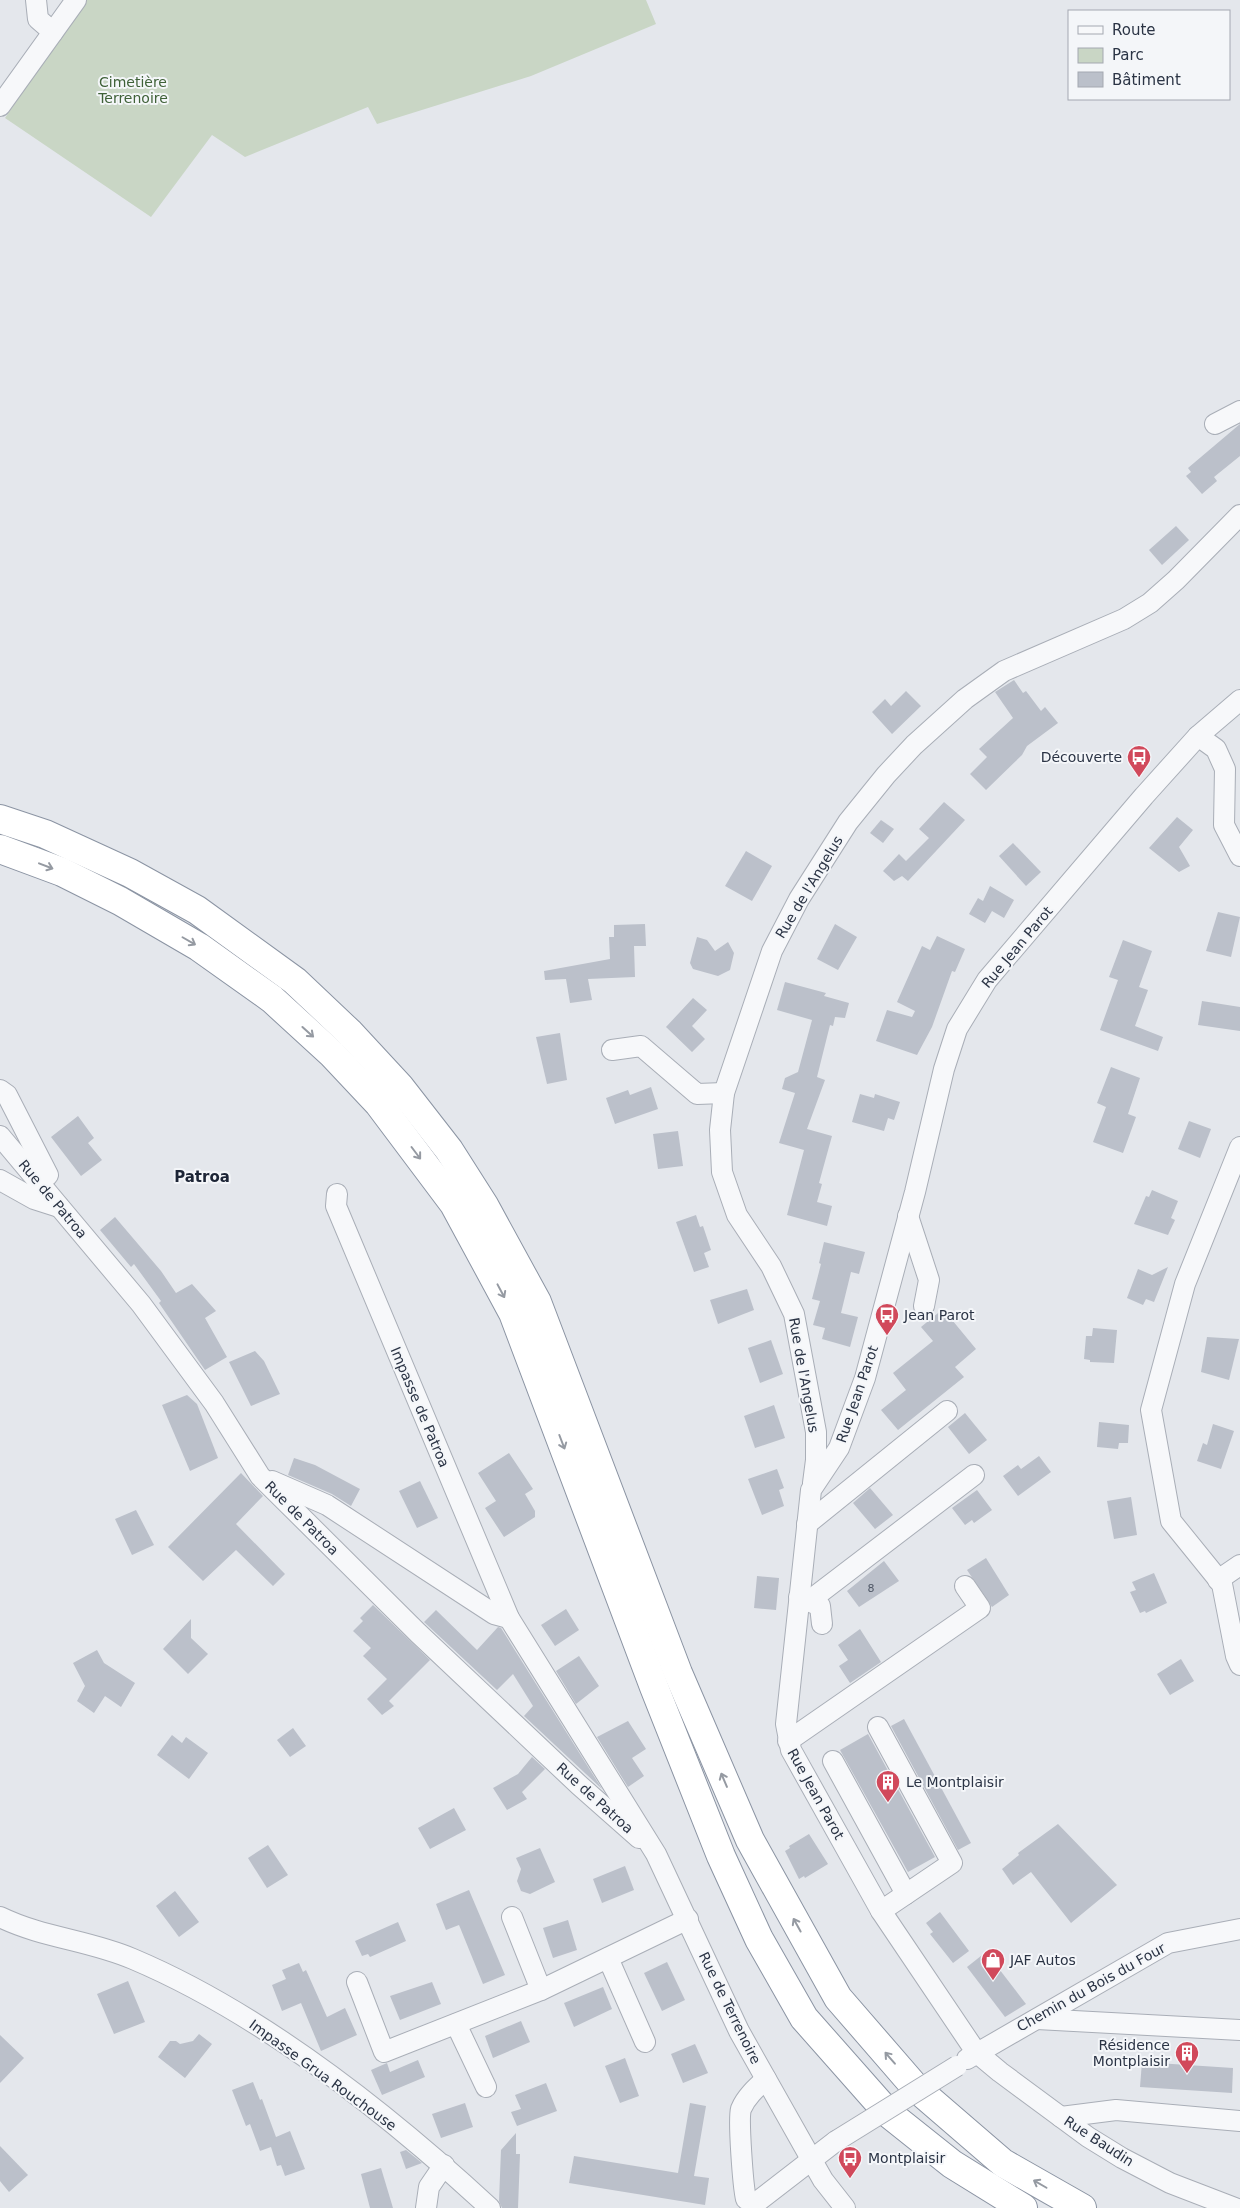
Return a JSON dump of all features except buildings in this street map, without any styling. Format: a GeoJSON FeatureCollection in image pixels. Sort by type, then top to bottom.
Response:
{"type":"FeatureCollection","features":[{"type":"Feature","properties":{"kind":"highway"},"geometry":{"type":"LineString","coordinates":[[0,819],[45,834],[130,873],[198,910],[295,981],[350,1033],[400,1087],[443,1142],[484,1205],[537,1302],[678,1673],[750,1840],[838,1998],[916,2088],[1003,2162],[1082,2208]]}},
{"type":"Feature","properties":{"kind":"highway"},"geometry":{"type":"LineString","coordinates":[[0,849],[62,872],[120,901],[199,947],[272,999],[332,1054],[379,1104],[454,1204],[513,1313],[654,1687],[721,1856],[759,1939],[804,2018],[888,2113],[952,2164],[1012,2208]]}},
{"type":"Feature","properties":{"kind":"highway"},"geometry":{"type":"LineString","coordinates":[[952,2164],[1023,2208]]}},
{"type":"Feature","properties":{"kind":"street"},"geometry":{"type":"LineString","coordinates":[[36,0],[38,19],[53,32]]}},
{"type":"Feature","properties":{"kind":"street"},"geometry":{"type":"LineString","coordinates":[[0,106],[76,0]]}},
{"type":"Feature","properties":{"kind":"street"},"geometry":{"type":"LineString","coordinates":[[1215,424],[1240,411]]}},
{"type":"Feature","properties":{"kind":"street","name":"Rue de l'Angelus"},"geometry":{"type":"LineString","coordinates":[[811,1490],[816,1460],[816,1432],[794,1314],[771,1266],[737,1215],[722,1172],[720,1130],[724,1093],[772,951],[799,899],[848,822],[886,775],[914,745],[965,700],[1004,671],[1124,619],[1150,603],[1176,580],[1240,515]]}},
{"type":"Feature","properties":{"kind":"street","name":"Rue Jean Parot"},"geometry":{"type":"LineString","coordinates":[[976,2052],[881,1911],[788,1741],[786,1724],[804,1599],[811,1490],[839,1448],[860,1395],[908,1216],[944,1069],[957,1029],[987,980],[1144,796],[1198,736],[1240,700]]}},
{"type":"Feature","properties":{"kind":"street"},"geometry":{"type":"LineString","coordinates":[[1198,736],[1216,750],[1225,769],[1224,825],[1240,856]]}},
{"type":"Feature","properties":{"kind":"street"},"geometry":{"type":"LineString","coordinates":[[612,1050],[641,1046],[697,1094],[724,1093]]}},
{"type":"Feature","properties":{"kind":"street"},"geometry":{"type":"LineString","coordinates":[[0,1090],[7,1095],[48,1175],[39,1183]]}},
{"type":"Feature","properties":{"kind":"street","name":"Rue de Patroa"},"geometry":{"type":"LineString","coordinates":[[0,1136],[141,1304],[214,1403],[260,1476],[425,1640],[579,1785],[656,1854]]}},
{"type":"Feature","properties":{"kind":"street"},"geometry":{"type":"LineString","coordinates":[[1240,1147],[1185,1284],[1151,1410],[1171,1522],[1222,1584],[1236,1656],[1240,1664]]}},
{"type":"Feature","properties":{"kind":"street"},"geometry":{"type":"LineString","coordinates":[[0,1180],[34,1199],[60,1208]]}},
{"type":"Feature","properties":{"kind":"street","name":"Impasse de Patroa"},"geometry":{"type":"LineString","coordinates":[[337,1194],[336,1206],[509,1618],[656,1854]]}},
{"type":"Feature","properties":{"kind":"street"},"geometry":{"type":"LineString","coordinates":[[908,1216],[929,1280],[924,1306]]}},
{"type":"Feature","properties":{"kind":"street"},"geometry":{"type":"LineString","coordinates":[[808,1524],[947,1411]]}},
{"type":"Feature","properties":{"kind":"street"},"geometry":{"type":"LineString","coordinates":[[804,1599],[974,1475]]}},
{"type":"Feature","properties":{"kind":"street"},"geometry":{"type":"LineString","coordinates":[[260,1476],[327,1505],[494,1614],[509,1618]]}},
{"type":"Feature","properties":{"kind":"street"},"geometry":{"type":"LineString","coordinates":[[1218,1580],[1240,1564]]}},
{"type":"Feature","properties":{"kind":"street"},"geometry":{"type":"LineString","coordinates":[[788,1741],[980,1608],[965,1586]]}},
{"type":"Feature","properties":{"kind":"street"},"geometry":{"type":"LineString","coordinates":[[804,1599],[820,1606],[822,1624]]}},
{"type":"Feature","properties":{"kind":"street"},"geometry":{"type":"LineString","coordinates":[[878,1727],[952,1863],[881,1911]]}},
{"type":"Feature","properties":{"kind":"street"},"geometry":{"type":"LineString","coordinates":[[833,1761],[906,1894]]}},
{"type":"Feature","properties":{"kind":"street","name":"Rue de Terrenoire"},"geometry":{"type":"LineString","coordinates":[[656,1854],[739,2031],[823,2180],[845,2208]]}},
{"type":"Feature","properties":{"kind":"street","name":"Impasse Grua Rouchouse"},"geometry":{"type":"LineString","coordinates":[[0,1917],[41,1934],[98,1946],[134,1959],[211,1997],[292,2048],[444,2165],[490,2208]]}},
{"type":"Feature","properties":{"kind":"street"},"geometry":{"type":"LineString","coordinates":[[512,1917],[541,1990]]}},
{"type":"Feature","properties":{"kind":"street"},"geometry":{"type":"LineString","coordinates":[[357,1982],[384,2052],[541,1990],[688,1919]]}},
{"type":"Feature","properties":{"kind":"street","name":"Chemin du Bois du Four"},"geometry":{"type":"LineString","coordinates":[[976,2052],[1168,1943],[1240,1929]]}},
{"type":"Feature","properties":{"kind":"street"},"geometry":{"type":"LineString","coordinates":[[608,1958],[645,2042]]}},
{"type":"Feature","properties":{"kind":"street"},"geometry":{"type":"LineString","coordinates":[[1035,2019],[1240,2030]]}},
{"type":"Feature","properties":{"kind":"street"},"geometry":{"type":"LineString","coordinates":[[456,2024],[486,2087]]}},
{"type":"Feature","properties":{"kind":"street"},"geometry":{"type":"LineString","coordinates":[[766,2079],[750,2094],[740,2111],[742,2180],[751,2204],[836,2141],[957,2066],[976,2052]]}},
{"type":"Feature","properties":{"kind":"street","name":"Rue Baudin"},"geometry":{"type":"LineString","coordinates":[[976,2052],[1088,2137],[1122,2158],[1170,2183],[1235,2208]]}},
{"type":"Feature","properties":{"kind":"street"},"geometry":{"type":"LineString","coordinates":[[1061,2117],[1099,2111],[1240,2121]]}},
{"type":"Feature","properties":{"kind":"street"},"geometry":{"type":"LineString","coordinates":[[1088,2137],[1096,2122],[1099,2111]]}},
{"type":"Feature","properties":{"kind":"street"},"geometry":{"type":"LineString","coordinates":[[426,2208],[429,2187],[444,2165]]}},
{"type":"Feature","properties":{"kind":"green space","name":"Cimetière Terrenoire"},"geometry":{"type":"Polygon","coordinates":[[[86,0],[646,0],[656,24],[531,76],[377,124],[368,107],[245,157],[212,135],[151,217],[5,118],[86,0]]]}},
{"type":"Feature","properties":{"kind":"place","name":"Découverte"},"geometry":{"type":"Point","coordinates":[1139,778]}},
{"type":"Feature","properties":{"kind":"place","name":"Jean Parot"},"geometry":{"type":"Point","coordinates":[887,1336]}},
{"type":"Feature","properties":{"kind":"place","name":"Le Montplaisir"},"geometry":{"type":"Point","coordinates":[888,1803]}},
{"type":"Feature","properties":{"kind":"place","name":"JAF Autos"},"geometry":{"type":"Point","coordinates":[993,1981]}},
{"type":"Feature","properties":{"kind":"place","name":"Résidence Montplaisir"},"geometry":{"type":"Point","coordinates":[1187,2074]}},
{"type":"Feature","properties":{"kind":"place","name":"Montplaisir"},"geometry":{"type":"Point","coordinates":[850,2179]}},
{"type":"Feature","properties":{"kind":"district","name":"Patroa"},"geometry":{"type":"Point","coordinates":[202,1177]}}]}
